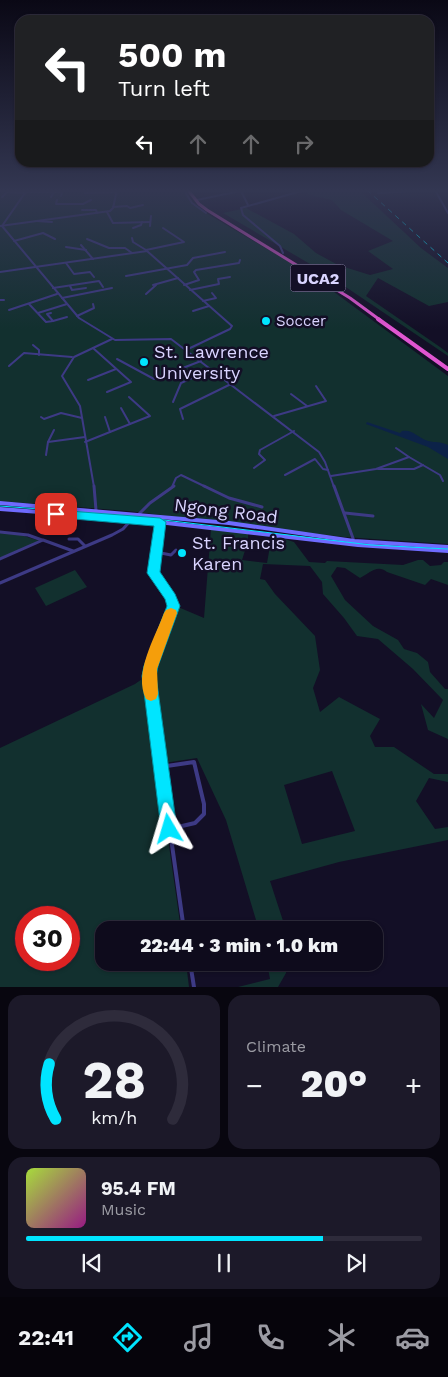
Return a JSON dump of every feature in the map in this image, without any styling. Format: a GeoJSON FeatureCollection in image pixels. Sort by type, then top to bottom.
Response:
{"type":"FeatureCollection","features":[{"type":"Feature","properties":{"kind":"highway","name":"UCA2"},"geometry":{"type":"LineString","coordinates":[[250,236],[350,298],[448,367]]}},
{"type":"Feature","properties":{"kind":"highway","name":"UCA2"},"geometry":{"type":"LineString","coordinates":[[254,236],[353,298],[448,367]]}},
{"type":"Feature","properties":{"kind":"main road","name":"Ngong Road"},"geometry":{"type":"LineString","coordinates":[[0,503],[139,514],[207,521],[354,541],[448,549]]}},
{"type":"Feature","properties":{"kind":"main road","name":"Ngong Road"},"geometry":{"type":"LineString","coordinates":[[0,510],[132,519],[358,545],[448,549]]}},
{"type":"Feature","properties":{"kind":"main road"},"geometry":{"type":"LineString","coordinates":[[207,521],[210,524],[208,527]]}},
{"type":"Feature","properties":{"kind":"street"},"geometry":{"type":"LineString","coordinates":[[10,236],[77,316],[112,339]]}},
{"type":"Feature","properties":{"kind":"street"},"geometry":{"type":"LineString","coordinates":[[14,241],[31,236]]}},
{"type":"Feature","properties":{"kind":"street"},"geometry":{"type":"LineString","coordinates":[[49,236],[55,239]]}},
{"type":"Feature","properties":{"kind":"street"},"geometry":{"type":"LineString","coordinates":[[0,272],[132,253],[184,242],[175,236]]}},
{"type":"Feature","properties":{"kind":"street"},"geometry":{"type":"LineString","coordinates":[[269,236],[280,246],[283,253]]}},
{"type":"Feature","properties":{"kind":"street"},"geometry":{"type":"LineString","coordinates":[[132,238],[133,241],[146,250],[232,327],[186,350]]}},
{"type":"Feature","properties":{"kind":"street"},"geometry":{"type":"LineString","coordinates":[[87,239],[99,242],[106,247],[124,247],[132,253]]}},
{"type":"Feature","properties":{"kind":"street"},"geometry":{"type":"LineString","coordinates":[[81,245],[93,259]]}},
{"type":"Feature","properties":{"kind":"street"},"geometry":{"type":"LineString","coordinates":[[66,247],[86,250]]}},
{"type":"Feature","properties":{"kind":"street"},"geometry":{"type":"LineString","coordinates":[[126,276],[188,265],[193,258],[225,252]]}},
{"type":"Feature","properties":{"kind":"street"},"geometry":{"type":"LineString","coordinates":[[184,284],[199,280],[194,272],[196,270],[239,263],[240,260]]}},
{"type":"Feature","properties":{"kind":"street"},"geometry":{"type":"LineString","coordinates":[[66,263],[74,274],[89,272],[94,278]]}},
{"type":"Feature","properties":{"kind":"street"},"geometry":{"type":"LineString","coordinates":[[190,290],[219,284],[218,279],[230,277]]}},
{"type":"Feature","properties":{"kind":"street"},"geometry":{"type":"LineString","coordinates":[[153,285],[178,278]]}},
{"type":"Feature","properties":{"kind":"street"},"geometry":{"type":"LineString","coordinates":[[53,288],[99,281],[103,287]]}},
{"type":"Feature","properties":{"kind":"street"},"geometry":{"type":"LineString","coordinates":[[146,294],[157,284]]}},
{"type":"Feature","properties":{"kind":"street"},"geometry":{"type":"LineString","coordinates":[[70,286],[72,290],[86,288]]}},
{"type":"Feature","properties":{"kind":"street"},"geometry":{"type":"LineString","coordinates":[[62,298],[112,288]]}},
{"type":"Feature","properties":{"kind":"street"},"geometry":{"type":"LineString","coordinates":[[203,302],[216,299],[212,293]]}},
{"type":"Feature","properties":{"kind":"street"},"geometry":{"type":"LineString","coordinates":[[9,310],[58,294]]}},
{"type":"Feature","properties":{"kind":"street"},"geometry":{"type":"LineString","coordinates":[[29,304],[46,322],[67,317]]}},
{"type":"Feature","properties":{"kind":"street"},"geometry":{"type":"LineString","coordinates":[[38,313],[66,304]]}},
{"type":"Feature","properties":{"kind":"street"},"geometry":{"type":"LineString","coordinates":[[77,316],[94,308],[93,304]]}},
{"type":"Feature","properties":{"kind":"street"},"geometry":{"type":"LineString","coordinates":[[193,311],[209,306]]}},
{"type":"Feature","properties":{"kind":"street"},"geometry":{"type":"LineString","coordinates":[[50,313],[47,314],[53,321]]}},
{"type":"Feature","properties":{"kind":"street"},"geometry":{"type":"LineString","coordinates":[[9,366],[23,353],[74,357],[112,339],[169,339],[212,369],[319,452],[331,476],[354,541]]}},
{"type":"Feature","properties":{"kind":"street"},"geometry":{"type":"LineString","coordinates":[[33,345],[39,350],[39,355]]}},
{"type":"Feature","properties":{"kind":"street"},"geometry":{"type":"LineString","coordinates":[[93,348],[131,382],[107,392]]}},
{"type":"Feature","properties":{"kind":"street"},"geometry":{"type":"LineString","coordinates":[[74,357],[62,376],[80,404],[84,437],[94,480],[96,510]]}},
{"type":"Feature","properties":{"kind":"street"},"geometry":{"type":"LineString","coordinates":[[117,359],[154,379],[201,361]]}},
{"type":"Feature","properties":{"kind":"street"},"geometry":{"type":"LineString","coordinates":[[88,380],[116,369]]}},
{"type":"Feature","properties":{"kind":"street"},"geometry":{"type":"LineString","coordinates":[[174,402],[182,383],[212,369]]}},
{"type":"Feature","properties":{"kind":"street"},"geometry":{"type":"LineString","coordinates":[[183,419],[180,409],[231,384]]}},
{"type":"Feature","properties":{"kind":"street"},"geometry":{"type":"LineString","coordinates":[[274,416],[327,400],[316,386]]}},
{"type":"Feature","properties":{"kind":"street"},"geometry":{"type":"LineString","coordinates":[[291,394],[307,406]]}},
{"type":"Feature","properties":{"kind":"street"},"geometry":{"type":"LineString","coordinates":[[85,442],[150,416],[129,397]]}},
{"type":"Feature","properties":{"kind":"street"},"geometry":{"type":"LineString","coordinates":[[121,408],[130,424]]}},
{"type":"Feature","properties":{"kind":"street"},"geometry":{"type":"LineString","coordinates":[[41,417],[44,419],[64,413],[82,418]]}},
{"type":"Feature","properties":{"kind":"street"},"geometry":{"type":"LineString","coordinates":[[105,417],[110,432]]}},
{"type":"Feature","properties":{"kind":"street"},"geometry":{"type":"LineString","coordinates":[[46,455],[48,442],[54,430]]}},
{"type":"Feature","properties":{"kind":"street"},"geometry":{"type":"LineString","coordinates":[[254,468],[265,460],[259,454],[260,450],[294,431]]}},
{"type":"Feature","properties":{"kind":"street"},"geometry":{"type":"LineString","coordinates":[[48,442],[84,437]]}},
{"type":"Feature","properties":{"kind":"street"},"geometry":{"type":"LineString","coordinates":[[396,448],[440,475],[443,481]]}},
{"type":"Feature","properties":{"kind":"street"},"geometry":{"type":"LineString","coordinates":[[376,469],[410,457]]}},
{"type":"Feature","properties":{"kind":"street"},"geometry":{"type":"LineString","coordinates":[[285,475],[315,459],[323,469],[328,470]]}},
{"type":"Feature","properties":{"kind":"street"},"geometry":{"type":"LineString","coordinates":[[331,476],[376,469],[414,469],[423,465]]}},
{"type":"Feature","properties":{"kind":"street"},"geometry":{"type":"LineString","coordinates":[[139,514],[150,503],[173,487],[176,478],[181,475],[229,498],[262,507]]}},
{"type":"Feature","properties":{"kind":"street"},"geometry":{"type":"LineString","coordinates":[[345,514],[372,516]]}},
{"type":"Feature","properties":{"kind":"street"},"geometry":{"type":"LineString","coordinates":[[0,583],[123,529],[132,519]]}},
{"type":"Feature","properties":{"kind":"street"},"geometry":{"type":"LineString","coordinates":[[160,522],[153,573],[171,598],[174,606],[149,672],[160,767],[183,921]]}},
{"type":"Feature","properties":{"kind":"street"},"geometry":{"type":"LineString","coordinates":[[0,532],[28,535],[73,551]]}},
{"type":"Feature","properties":{"kind":"street"},"geometry":{"type":"LineString","coordinates":[[69,539],[77,539],[85,546]]}},
{"type":"Feature","properties":{"kind":"street"},"geometry":{"type":"LineString","coordinates":[[0,559],[43,540]]}},
{"type":"Feature","properties":{"kind":"street"},"geometry":{"type":"LineString","coordinates":[[156,552],[171,555],[176,550]]}},
{"type":"Feature","properties":{"kind":"street"},"geometry":{"type":"LineString","coordinates":[[160,767],[194,762],[204,804],[204,814],[198,822],[169,829]]}},
{"type":"Feature","properties":{"kind":"street"},"geometry":{"type":"LineString","coordinates":[[191,971],[194,987]]}},
{"type":"Feature","properties":{"kind":"green space"},"geometry":{"type":"Polygon","coordinates":[[[0,236],[245,236],[311,275],[448,376],[448,544],[344,537],[128,511],[0,501],[0,236]]]}},
{"type":"Feature","properties":{"kind":"green space"},"geometry":{"type":"Polygon","coordinates":[[[262,236],[296,236],[316,253],[338,265],[370,275],[393,269],[368,251],[393,241],[385,236],[408,236],[448,268],[448,302],[429,306],[378,278],[366,296],[440,347],[448,353],[448,356],[322,271],[262,236]]]}},
{"type":"Feature","properties":{"kind":"green space"},"geometry":{"type":"Polygon","coordinates":[[[211,529],[248,533],[248,541],[242,560],[267,563],[272,535],[294,542],[309,562],[325,563],[327,561],[403,565],[423,560],[430,566],[448,562],[448,585],[431,579],[425,585],[380,569],[374,570],[360,578],[345,568],[337,567],[331,576],[345,600],[373,626],[398,640],[404,649],[417,653],[428,662],[430,672],[445,689],[448,689],[448,739],[428,730],[421,704],[434,718],[443,700],[413,669],[378,639],[357,636],[323,594],[322,582],[310,566],[263,564],[260,579],[265,580],[275,594],[315,636],[320,670],[313,688],[320,712],[339,697],[380,719],[370,736],[375,747],[394,747],[434,774],[448,774],[448,782],[429,778],[416,801],[435,829],[448,827],[448,840],[339,862],[270,881],[283,921],[256,921],[226,820],[197,758],[164,763],[154,669],[178,607],[204,618],[211,529]],[[332,771],[284,785],[302,844],[355,831],[332,771]]]}},
{"type":"Feature","properties":{"kind":"green space"},"geometry":{"type":"Polygon","coordinates":[[[0,533],[21,535],[40,541],[0,558],[0,533]]]}},
{"type":"Feature","properties":{"kind":"green space"},"geometry":{"type":"Polygon","coordinates":[[[75,570],[87,587],[46,606],[35,588],[75,570]]]}},
{"type":"Feature","properties":{"kind":"green space"},"geometry":{"type":"Polygon","coordinates":[[[145,677],[180,921],[95,921],[95,971],[187,971],[189,987],[0,987],[0,748],[135,684],[145,677]]]}},
{"type":"Feature","properties":{"kind":"green space"},"geometry":{"type":"Polygon","coordinates":[[[268,971],[286,971],[278,987],[238,987],[270,979],[268,971]]]}},
{"type":"Feature","properties":{"kind":"water"},"geometry":{"type":"Polygon","coordinates":[[[367,422],[400,433],[402,431],[409,431],[424,440],[448,445],[448,459],[428,447],[366,424],[367,422]]]}},
{"type":"Feature","properties":{"kind":"tram line"},"geometry":{"type":"LineString","coordinates":[[0,506],[131,516],[371,545],[448,549]]}},
{"type":"Feature","properties":{"kind":"railway"},"geometry":{"type":"LineString","coordinates":[[418,236],[448,263]]}},
{"type":"Feature","properties":{"kind":"slow traffic"},"geometry":{"type":"LineString","coordinates":[[151,694],[149,672],[171,613]]}},
{"type":"Feature","properties":{"kind":"place","name":"Soccer"},"geometry":{"type":"Point","coordinates":[266,321]}},
{"type":"Feature","properties":{"kind":"place","name":"St. Lawrence University"},"geometry":{"type":"Point","coordinates":[144,362]}},
{"type":"Feature","properties":{"kind":"place","name":"St. Francis Karen"},"geometry":{"type":"Point","coordinates":[182,553]}},
{"type":"Feature","properties":{"kind":"route"},"geometry":{"type":"LineString","coordinates":[[56,514],[160,522],[153,573],[174,602],[174,606],[149,676],[169,829]]}}]}
